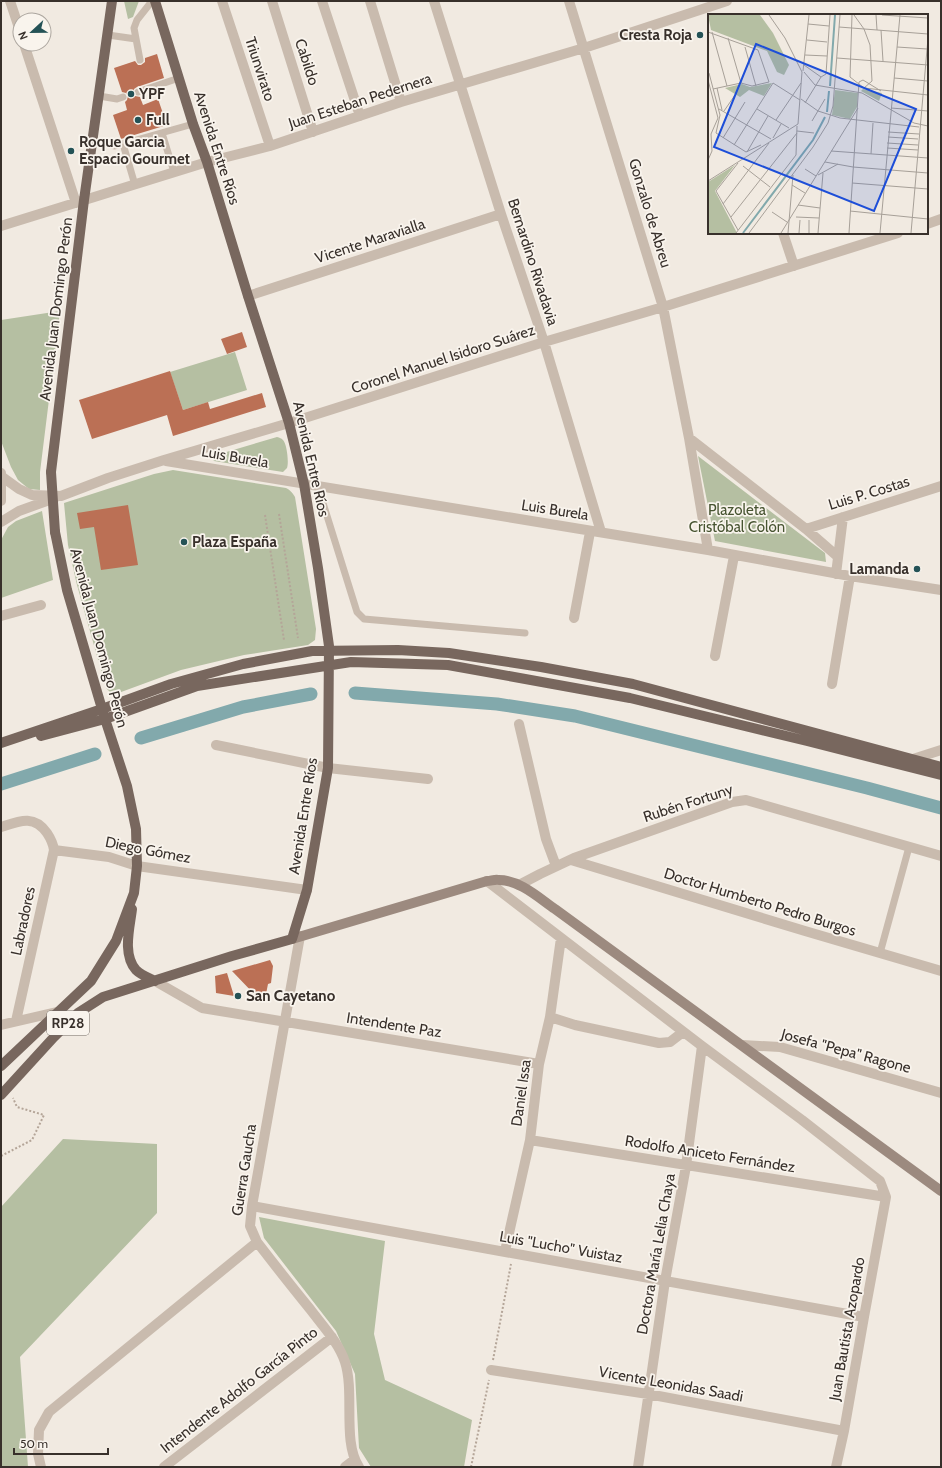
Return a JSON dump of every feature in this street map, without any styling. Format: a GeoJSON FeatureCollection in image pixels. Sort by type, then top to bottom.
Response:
{"type":"FeatureCollection","features":[{"type":"Feature","properties":{"kind":"main road","name":"Avenida Juan Domingo Perón"},"geometry":{"type":"LineString","coordinates":[[1,1066],[61,1011],[91,981],[116,941],[134,893],[137,866],[136,828],[127,786],[105,719],[67,590],[55,532],[51,472],[80,202],[93,141],[112,1]]}},
{"type":"Feature","properties":{"kind":"main road","name":"Avenida Entre Ríos"},"geometry":{"type":"LineString","coordinates":[[155,1],[290,424],[304,484],[318,568],[329,651],[328,768],[307,890],[296,937]]}},
{"type":"Feature","properties":{"kind":"main road"},"geometry":{"type":"LineString","coordinates":[[1,743],[171,684],[243,664],[312,651],[398,650],[449,653],[549,668],[633,684],[941,767]]}},
{"type":"Feature","properties":{"kind":"main road"},"geometry":{"type":"LineString","coordinates":[[1,748],[105,719],[197,686],[351,662],[448,665],[630,698],[807,740],[941,776]]}},
{"type":"Feature","properties":{"kind":"main road"},"geometry":{"type":"LineString","coordinates":[[134,893],[129,955],[130,961],[137,971],[155,981],[232,956],[487,881],[510,881],[555,909],[941,1191]]}},
{"type":"Feature","properties":{"kind":"main road","name":"RP28"},"geometry":{"type":"LineString","coordinates":[[4,1092],[78,1013],[103,997],[155,981]]}},
{"type":"Feature","properties":{"kind":"street"},"geometry":{"type":"LineString","coordinates":[[10,1],[14,12]]}},
{"type":"Feature","properties":{"kind":"street","name":"Triunvirato"},"geometry":{"type":"LineString","coordinates":[[222,1],[270,146]]}},
{"type":"Feature","properties":{"kind":"street","name":"Cabildo"},"geometry":{"type":"LineString","coordinates":[[272,1],[313,132]]}},
{"type":"Feature","properties":{"kind":"street"},"geometry":{"type":"LineString","coordinates":[[322,1],[360,116]]}},
{"type":"Feature","properties":{"kind":"street"},"geometry":{"type":"LineString","coordinates":[[370,1],[401,102]]}},
{"type":"Feature","properties":{"kind":"street","name":"Bernardino Rivadavia"},"geometry":{"type":"LineString","coordinates":[[434,1],[501,214],[544,342],[601,532]]}},
{"type":"Feature","properties":{"kind":"street","name":"Gonzalo de Abreu"},"geometry":{"type":"LineString","coordinates":[[568,1],[584,48],[663,307],[689,438],[708,550]]}},
{"type":"Feature","properties":{"kind":"street","name":"Juan Esteban Pedernera"},"geometry":{"type":"LineString","coordinates":[[1,226],[207,162],[270,146],[401,102],[584,48],[727,1]]}},
{"type":"Feature","properties":{"kind":"street"},"geometry":{"type":"LineString","coordinates":[[27,52],[80,202]]}},
{"type":"Feature","properties":{"kind":"street","name":"Vicente Maravialla"},"geometry":{"type":"LineString","coordinates":[[248,296],[501,214]]}},
{"type":"Feature","properties":{"kind":"street"},"geometry":{"type":"LineString","coordinates":[[928,224],[941,219]]}},
{"type":"Feature","properties":{"kind":"street"},"geometry":{"type":"LineString","coordinates":[[783,234],[794,266]]}},
{"type":"Feature","properties":{"kind":"street","name":"Coronel Manuel Isidoro Suárez"},"geometry":{"type":"LineString","coordinates":[[1,474],[19,489],[32,495],[61,496],[108,478],[164,460],[290,424],[544,342],[663,307],[895,234]]}},
{"type":"Feature","properties":{"kind":"street"},"geometry":{"type":"LineString","coordinates":[[689,438],[806,528],[837,556]]}},
{"type":"Feature","properties":{"kind":"street","name":"Luis Burela"},"geometry":{"type":"LineString","coordinates":[[164,460],[318,487],[708,550],[836,574],[941,590]]}},
{"type":"Feature","properties":{"kind":"street"},"geometry":{"type":"LineString","coordinates":[[1,474],[1,501]]}},
{"type":"Feature","properties":{"kind":"street","name":"Luis P. Costas"},"geometry":{"type":"LineString","coordinates":[[806,528],[941,486]]}},
{"type":"Feature","properties":{"kind":"street"},"geometry":{"type":"LineString","coordinates":[[1,522],[19,511],[46,500],[61,496]]}},
{"type":"Feature","properties":{"kind":"street"},"geometry":{"type":"LineString","coordinates":[[836,574],[837,556],[843,517]]}},
{"type":"Feature","properties":{"kind":"street"},"geometry":{"type":"LineString","coordinates":[[574,618],[590,532]]}},
{"type":"Feature","properties":{"kind":"street"},"geometry":{"type":"LineString","coordinates":[[715,656],[734,556]]}},
{"type":"Feature","properties":{"kind":"street"},"geometry":{"type":"LineString","coordinates":[[832,684],[850,576]]}},
{"type":"Feature","properties":{"kind":"street"},"geometry":{"type":"LineString","coordinates":[[1,616],[41,605]]}},
{"type":"Feature","properties":{"kind":"street"},"geometry":{"type":"LineString","coordinates":[[519,724],[546,839],[556,866]]}},
{"type":"Feature","properties":{"kind":"street"},"geometry":{"type":"LineString","coordinates":[[216,745],[328,768],[428,779]]}},
{"type":"Feature","properties":{"kind":"street"},"geometry":{"type":"LineString","coordinates":[[912,759],[941,750]]}},
{"type":"Feature","properties":{"kind":"street","name":"Rubén Fortuny"},"geometry":{"type":"LineString","coordinates":[[519,886],[556,866],[571,860],[732,802],[746,800],[941,856]]}},
{"type":"Feature","properties":{"kind":"street"},"geometry":{"type":"LineString","coordinates":[[1,827],[19,821],[30,820],[42,826],[53,842],[54,850]]}},
{"type":"Feature","properties":{"kind":"street","name":"Diego Gómez"},"geometry":{"type":"LineString","coordinates":[[54,850],[108,857],[137,866],[307,890]]}},
{"type":"Feature","properties":{"kind":"street","name":"Labradores"},"geometry":{"type":"LineString","coordinates":[[16,1021],[54,850]]}},
{"type":"Feature","properties":{"kind":"street","name":"Doctor Humberto Pedro Burgos"},"geometry":{"type":"LineString","coordinates":[[571,860],[941,971]]}},
{"type":"Feature","properties":{"kind":"street"},"geometry":{"type":"LineString","coordinates":[[487,881],[683,1032],[802,1120],[880,1182],[886,1197]]}},
{"type":"Feature","properties":{"kind":"street","name":"Guerra Gaucha"},"geometry":{"type":"LineString","coordinates":[[296,937],[285,1022],[252,1206],[250,1226],[257,1242],[332,1337],[345,1362],[349,1390],[350,1444],[356,1464]]}},
{"type":"Feature","properties":{"kind":"street","name":"Daniel Issa"},"geometry":{"type":"LineString","coordinates":[[505,1252],[530,1140],[539,1064],[550,1017],[561,938]]}},
{"type":"Feature","properties":{"kind":"street","name":"Intendente Paz"},"geometry":{"type":"LineString","coordinates":[[155,981],[202,1008],[539,1064]]}},
{"type":"Feature","properties":{"kind":"street"},"geometry":{"type":"LineString","coordinates":[[1,1025],[61,1011]]}},
{"type":"Feature","properties":{"kind":"street"},"geometry":{"type":"LineString","coordinates":[[550,1017],[576,1025],[659,1043],[670,1042],[683,1032]]}},
{"type":"Feature","properties":{"kind":"street","name":"Josefa \"Pepa\" Ragone"},"geometry":{"type":"LineString","coordinates":[[742,1045],[780,1047],[941,1093]]}},
{"type":"Feature","properties":{"kind":"street","name":"Doctora María Lelia Chaya"},"geometry":{"type":"LineString","coordinates":[[638,1467],[665,1281],[686,1166],[702,1046]]}},
{"type":"Feature","properties":{"kind":"street","name":"Rodolfo Aniceto Fernández"},"geometry":{"type":"LineString","coordinates":[[530,1140],[886,1197]]}},
{"type":"Feature","properties":{"kind":"street","name":"Juan Bautista Azopardo"},"geometry":{"type":"LineString","coordinates":[[836,1467],[844,1431],[886,1197]]}},
{"type":"Feature","properties":{"kind":"street","name":"Luis \"Lucho\" Vuistaz"},"geometry":{"type":"LineString","coordinates":[[252,1206],[864,1317]]}},
{"type":"Feature","properties":{"kind":"street"},"geometry":{"type":"LineString","coordinates":[[41,1467],[38,1454],[39,1430],[49,1412],[257,1242]]}},
{"type":"Feature","properties":{"kind":"street","name":"Intendente Adolfo García Pinto"},"geometry":{"type":"LineString","coordinates":[[164,1467],[332,1337]]}},
{"type":"Feature","properties":{"kind":"street","name":"Vicente Leonidas Saadi"},"geometry":{"type":"LineString","coordinates":[[491,1370],[648,1394],[844,1431]]}},
{"type":"Feature","properties":{"kind":"street"},"geometry":{"type":"LineString","coordinates":[[345,1467],[356,1464]]}},
{"type":"Feature","properties":{"kind":"lane"},"geometry":{"type":"LineString","coordinates":[[140,60],[134,28],[136,20],[152,1]]}},
{"type":"Feature","properties":{"kind":"lane"},"geometry":{"type":"LineString","coordinates":[[108,35],[136,39]]}},
{"type":"Feature","properties":{"kind":"lane"},"geometry":{"type":"LineString","coordinates":[[138,92],[148,86],[179,78]]}},
{"type":"Feature","properties":{"kind":"lane"},"geometry":{"type":"LineString","coordinates":[[99,96],[117,99],[123,97]]}},
{"type":"Feature","properties":{"kind":"lane"},"geometry":{"type":"LineString","coordinates":[[93,141],[114,146],[193,124]]}},
{"type":"Feature","properties":{"kind":"lane"},"geometry":{"type":"LineString","coordinates":[[162,133],[174,172]]}},
{"type":"Feature","properties":{"kind":"lane"},"geometry":{"type":"LineString","coordinates":[[123,144],[135,185]]}},
{"type":"Feature","properties":{"kind":"lane"},"geometry":{"type":"LineString","coordinates":[[318,487],[357,612],[364,619],[525,633]]}},
{"type":"Feature","properties":{"kind":"lane"},"geometry":{"type":"LineString","coordinates":[[880,953],[909,847]]}},
{"type":"Feature","properties":{"kind":"path"},"geometry":{"type":"LineString","coordinates":[[265,514],[284,640]]}},
{"type":"Feature","properties":{"kind":"path"},"geometry":{"type":"LineString","coordinates":[[279,514],[298,638]]}},
{"type":"Feature","properties":{"kind":"path"},"geometry":{"type":"LineString","coordinates":[[1,1156],[32,1140],[44,1115],[17,1107],[4,1092]]}},
{"type":"Feature","properties":{"kind":"green space"},"geometry":{"type":"Polygon","coordinates":[[[124,1],[139,1],[133,17],[128,19],[124,1]]]}},
{"type":"Feature","properties":{"kind":"green space"},"geometry":{"type":"Polygon","coordinates":[[[60,311],[40,472],[40,490],[29,489],[18,480],[11,467],[1,441],[1,320],[60,311]]]}},
{"type":"Feature","properties":{"kind":"green space"},"geometry":{"type":"Polygon","coordinates":[[[235,352],[247,390],[183,410],[170,372],[235,352]]]}},
{"type":"Feature","properties":{"kind":"green space"},"geometry":{"type":"Polygon","coordinates":[[[277,437],[283,440],[287,449],[288,466],[283,472],[214,461],[213,459],[213,456],[277,437]]]}},
{"type":"Feature","properties":{"kind":"green space","name":"Plazoleta Cristóbal Colón"},"geometry":{"type":"Polygon","coordinates":[[[698,456],[825,553],[826,562],[715,541],[698,456]]]}},
{"type":"Feature","properties":{"kind":"green space"},"geometry":{"type":"Polygon","coordinates":[[[173,470],[286,488],[292,492],[295,497],[316,629],[315,640],[308,645],[244,655],[181,670],[113,695],[106,688],[77,585],[68,545],[64,503],[154,474],[173,470]]]}},
{"type":"Feature","properties":{"kind":"green space"},"geometry":{"type":"Polygon","coordinates":[[[42,511],[53,580],[1,598],[1,540],[8,527],[16,521],[42,511]]]}},
{"type":"Feature","properties":{"kind":"green space"},"geometry":{"type":"Polygon","coordinates":[[[63,1139],[157,1144],[157,1213],[20,1357],[28,1467],[1,1467],[1,1207],[63,1139]]]}},
{"type":"Feature","properties":{"kind":"green space"},"geometry":{"type":"Polygon","coordinates":[[[259,1217],[385,1241],[374,1334],[385,1380],[472,1420],[464,1467],[371,1467],[359,1448],[355,1374],[336,1331],[264,1238],[259,1217]]]}},
{"type":"Feature","properties":{"kind":"building","name":"YPF"},"geometry":{"type":"Polygon","coordinates":[[[157,54],[164,78],[137,87],[134,89],[133,93],[135,96],[140,97],[143,105],[158,99],[167,125],[121,139],[113,115],[127,110],[125,102],[128,96],[126,93],[122,92],[114,68],[135,61],[138,65],[141,65],[145,62],[145,58],[157,54]]]}},
{"type":"Feature","properties":{"kind":"building"},"geometry":{"type":"Polygon","coordinates":[[[242,332],[247,347],[227,354],[221,339],[242,332]]]}},
{"type":"Feature","properties":{"kind":"building"},"geometry":{"type":"Polygon","coordinates":[[[170,371],[183,410],[208,402],[210,409],[262,393],[266,407],[173,436],[167,415],[92,439],[79,400],[170,371]]]}},
{"type":"Feature","properties":{"kind":"building"},"geometry":{"type":"Polygon","coordinates":[[[128,505],[138,565],[101,570],[94,527],[80,529],[77,513],[128,505]]]}},
{"type":"Feature","properties":{"kind":"building"},"geometry":{"type":"Polygon","coordinates":[[[270,960],[273,966],[271,983],[268,984],[266,994],[258,998],[232,971],[270,960]]]}},
{"type":"Feature","properties":{"kind":"building"},"geometry":{"type":"Polygon","coordinates":[[[227,973],[234,996],[216,993],[215,976],[227,973]]]}},
{"type":"Feature","properties":{"kind":"waterway"},"geometry":{"type":"LineString","coordinates":[[355,693],[497,704],[575,716],[867,788],[941,808]]}},
{"type":"Feature","properties":{"kind":"waterway"},"geometry":{"type":"LineString","coordinates":[[141,738],[243,707],[311,694]]}},
{"type":"Feature","properties":{"kind":"waterway"},"geometry":{"type":"LineString","coordinates":[[1,784],[95,754]]}},
{"type":"Feature","properties":{"kind":"place","name":"Cresta Roja"},"geometry":{"type":"Point","coordinates":[700,35]}},
{"type":"Feature","properties":{"kind":"place","name":"YPF"},"geometry":{"type":"Point","coordinates":[131,94]}},
{"type":"Feature","properties":{"kind":"place","name":"Full"},"geometry":{"type":"Point","coordinates":[138,120]}},
{"type":"Feature","properties":{"kind":"place","name":"Roque Garcia Espacio Gourmet"},"geometry":{"type":"Point","coordinates":[71,151]}},
{"type":"Feature","properties":{"kind":"place","name":"Plaza España"},"geometry":{"type":"Point","coordinates":[184,542]}},
{"type":"Feature","properties":{"kind":"place","name":"Lamanda"},"geometry":{"type":"Point","coordinates":[917,569]}},
{"type":"Feature","properties":{"kind":"place","name":"San Cayetano"},"geometry":{"type":"Point","coordinates":[238,996]}}]}
